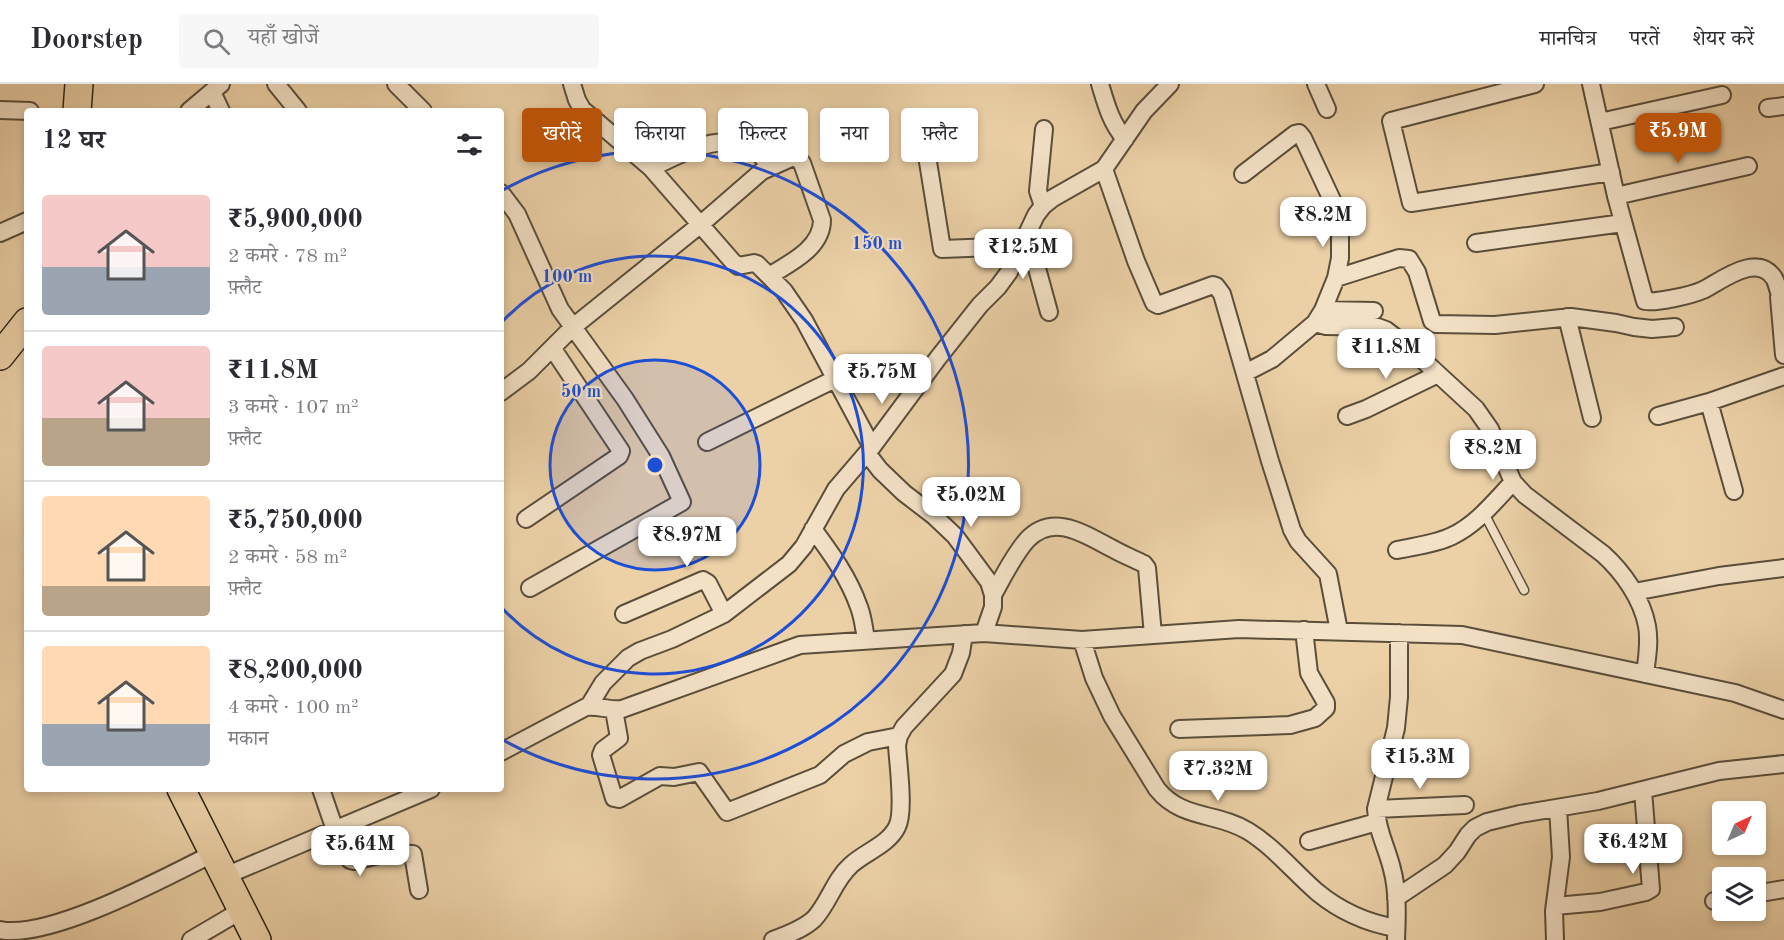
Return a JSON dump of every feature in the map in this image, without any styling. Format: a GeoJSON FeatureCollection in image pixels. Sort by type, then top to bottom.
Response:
{"type":"FeatureCollection","features":[{"type":"Feature","properties":{"kind":"main road"},"geometry":{"type":"LineString","coordinates":[[77,108],[79,84]]}},
{"type":"Feature","properties":{"kind":"main road"},"geometry":{"type":"LineString","coordinates":[[12,349],[24,327]]}},
{"type":"Feature","properties":{"kind":"main road"},"geometry":{"type":"LineString","coordinates":[[183,792],[257,940]]}},
{"type":"Feature","properties":{"kind":"street"},"geometry":{"type":"LineString","coordinates":[[276,84],[296,108]]}},
{"type":"Feature","properties":{"kind":"street"},"geometry":{"type":"LineString","coordinates":[[396,84],[420,108]]}},
{"type":"Feature","properties":{"kind":"street"},"geometry":{"type":"LineString","coordinates":[[572,84],[582,109],[651,168],[736,265],[754,263],[784,291],[796,308],[835,379],[880,470],[955,536],[989,582],[993,607],[984,633]]}},
{"type":"Feature","properties":{"kind":"street"},"geometry":{"type":"LineString","coordinates":[[1100,84],[1109,114],[1125,139]]}},
{"type":"Feature","properties":{"kind":"street"},"geometry":{"type":"LineString","coordinates":[[504,750],[589,706],[603,683],[628,658],[724,614],[789,564],[804,546],[836,489],[869,450],[980,305],[1009,272],[1043,206],[1104,169],[1144,111],[1170,84]]}},
{"type":"Feature","properties":{"kind":"street"},"geometry":{"type":"LineString","coordinates":[[1316,84],[1327,109]]}},
{"type":"Feature","properties":{"kind":"street"},"geometry":{"type":"LineString","coordinates":[[1535,84],[1391,121],[1411,203],[1611,172]]}},
{"type":"Feature","properties":{"kind":"street"},"geometry":{"type":"LineString","coordinates":[[1591,84],[1616,196],[1644,300],[1647,302],[1701,291],[1727,277],[1752,268],[1768,272],[1774,278],[1782,294],[1784,356]]}},
{"type":"Feature","properties":{"kind":"street"},"geometry":{"type":"LineString","coordinates":[[193,108],[216,88],[220,108]]}},
{"type":"Feature","properties":{"kind":"street"},"geometry":{"type":"LineString","coordinates":[[1600,122],[1722,96]]}},
{"type":"Feature","properties":{"kind":"street"},"geometry":{"type":"LineString","coordinates":[[0,110],[24,111]]}},
{"type":"Feature","properties":{"kind":"street"},"geometry":{"type":"LineString","coordinates":[[1043,206],[1038,192],[1044,129]]}},
{"type":"Feature","properties":{"kind":"street"},"geometry":{"type":"LineString","coordinates":[[1243,174],[1295,134],[1299,134],[1332,200],[1340,230],[1340,258],[1336,278],[1319,316],[1272,359],[1245,373]]}},
{"type":"Feature","properties":{"kind":"street"},"geometry":{"type":"LineString","coordinates":[[651,168],[707,143],[719,141],[750,148],[762,154],[771,166]]}},
{"type":"Feature","properties":{"kind":"street"},"geometry":{"type":"LineString","coordinates":[[504,390],[529,371],[573,327],[771,166],[791,158],[799,159],[822,220],[822,229],[816,241],[798,258],[769,276]]}},
{"type":"Feature","properties":{"kind":"street"},"geometry":{"type":"LineString","coordinates":[[928,162],[942,249],[1022,245]]}},
{"type":"Feature","properties":{"kind":"street"},"geometry":{"type":"LineString","coordinates":[[1616,196],[1748,166]]}},
{"type":"Feature","properties":{"kind":"street"},"geometry":{"type":"LineString","coordinates":[[1104,169],[1136,261],[1154,303],[1158,305],[1213,285],[1222,294],[1292,530],[1298,541],[1323,567],[1330,579],[1339,631]]}},
{"type":"Feature","properties":{"kind":"street"},"geometry":{"type":"LineString","coordinates":[[504,197],[517,214],[560,309],[625,399],[661,456],[682,502],[530,588]]}},
{"type":"Feature","properties":{"kind":"street"},"geometry":{"type":"LineString","coordinates":[[0,233],[24,222]]}},
{"type":"Feature","properties":{"kind":"street"},"geometry":{"type":"LineString","coordinates":[[1476,243],[1623,223]]}},
{"type":"Feature","properties":{"kind":"street"},"geometry":{"type":"LineString","coordinates":[[1022,245],[1035,261],[1049,312]]}},
{"type":"Feature","properties":{"kind":"street"},"geometry":{"type":"LineString","coordinates":[[1336,278],[1399,258],[1406,258],[1412,262],[1417,272],[1434,323],[1495,325],[1567,317],[1652,329],[1675,327]]}},
{"type":"Feature","properties":{"kind":"street"},"geometry":{"type":"LineString","coordinates":[[1319,316],[1374,311]]}},
{"type":"Feature","properties":{"kind":"street"},"geometry":{"type":"LineString","coordinates":[[1319,316],[1326,326],[1370,326],[1386,330],[1412,350],[1476,409],[1490,429],[1513,482],[1525,495],[1603,554],[1615,565],[1634,592],[1648,628],[1645,674]]}},
{"type":"Feature","properties":{"kind":"street"},"geometry":{"type":"LineString","coordinates":[[1567,317],[1592,418]]}},
{"type":"Feature","properties":{"kind":"street"},"geometry":{"type":"LineString","coordinates":[[526,519],[619,456],[621,452],[553,349]]}},
{"type":"Feature","properties":{"kind":"street"},"geometry":{"type":"LineString","coordinates":[[1347,416],[1438,374]]}},
{"type":"Feature","properties":{"kind":"street"},"geometry":{"type":"LineString","coordinates":[[1658,416],[1709,402],[1784,376]]}},
{"type":"Feature","properties":{"kind":"street"},"geometry":{"type":"LineString","coordinates":[[707,442],[835,379]]}},
{"type":"Feature","properties":{"kind":"street"},"geometry":{"type":"LineString","coordinates":[[1709,402],[1734,491]]}},
{"type":"Feature","properties":{"kind":"street"},"geometry":{"type":"LineString","coordinates":[[1397,550],[1451,537],[1471,525],[1513,482]]}},
{"type":"Feature","properties":{"kind":"street"},"geometry":{"type":"LineString","coordinates":[[993,596],[1020,548],[1029,538],[1040,530],[1061,526],[1083,532],[1144,564],[1147,568],[1153,635]]}},
{"type":"Feature","properties":{"kind":"street"},"geometry":{"type":"LineString","coordinates":[[813,529],[830,550],[849,583],[860,608],[866,639]]}},
{"type":"Feature","properties":{"kind":"street"},"geometry":{"type":"LineString","coordinates":[[1634,592],[1784,567]]}},
{"type":"Feature","properties":{"kind":"street"},"geometry":{"type":"LineString","coordinates":[[624,614],[703,580],[708,583],[724,614]]}},
{"type":"Feature","properties":{"kind":"street"},"geometry":{"type":"LineString","coordinates":[[589,706],[614,710],[801,645],[984,633],[1082,640],[1239,628],[1462,635],[1735,693],[1784,710]]}},
{"type":"Feature","properties":{"kind":"street"},"geometry":{"type":"LineString","coordinates":[[1179,729],[1290,725],[1315,718],[1326,708],[1326,703],[1309,673],[1304,630]]}},
{"type":"Feature","properties":{"kind":"street"},"geometry":{"type":"LineString","coordinates":[[1082,640],[1094,678],[1112,716],[1166,800],[1182,809],[1246,830],[1342,910],[1396,934],[1396,898],[1392,868],[1377,815],[1396,728],[1399,697],[1399,633]]}},
{"type":"Feature","properties":{"kind":"street"},"geometry":{"type":"LineString","coordinates":[[773,940],[802,928],[815,918],[838,879],[850,866],[888,839],[897,827],[901,814],[897,745],[899,736],[904,726],[952,674],[962,653],[964,634]]}},
{"type":"Feature","properties":{"kind":"street"},"geometry":{"type":"LineString","coordinates":[[614,710],[619,738],[603,750],[601,756],[614,798],[619,799],[660,776],[674,777],[699,772],[727,812],[820,776],[844,754],[868,742],[899,736]]}},
{"type":"Feature","properties":{"kind":"street"},"geometry":{"type":"LineString","coordinates":[[1396,898],[1453,859],[1475,828],[1487,822],[1644,791],[1719,771],[1784,764]]}},
{"type":"Feature","properties":{"kind":"street"},"geometry":{"type":"LineString","coordinates":[[1555,906],[1600,902],[1651,889],[1644,791]]}},
{"type":"Feature","properties":{"kind":"street"},"geometry":{"type":"LineString","coordinates":[[322,792],[335,830],[351,861],[387,853],[413,854],[418,890]]}},
{"type":"Feature","properties":{"kind":"street"},"geometry":{"type":"LineString","coordinates":[[0,930],[9,933],[44,930],[83,918],[219,864],[335,830],[423,792]]}},
{"type":"Feature","properties":{"kind":"street"},"geometry":{"type":"LineString","coordinates":[[1309,841],[1377,815],[1465,805]]}},
{"type":"Feature","properties":{"kind":"street"},"geometry":{"type":"LineString","coordinates":[[1555,940],[1555,906],[1561,857],[1558,808]]}},
{"type":"Feature","properties":{"kind":"street"},"geometry":{"type":"LineString","coordinates":[[1766,892],[1784,890]]}},
{"type":"Feature","properties":{"kind":"street"},"geometry":{"type":"LineString","coordinates":[[191,940],[242,910]]}},
{"type":"Feature","properties":{"kind":"lane"},"geometry":{"type":"LineString","coordinates":[[1484,513],[1524,590]]}}]}
